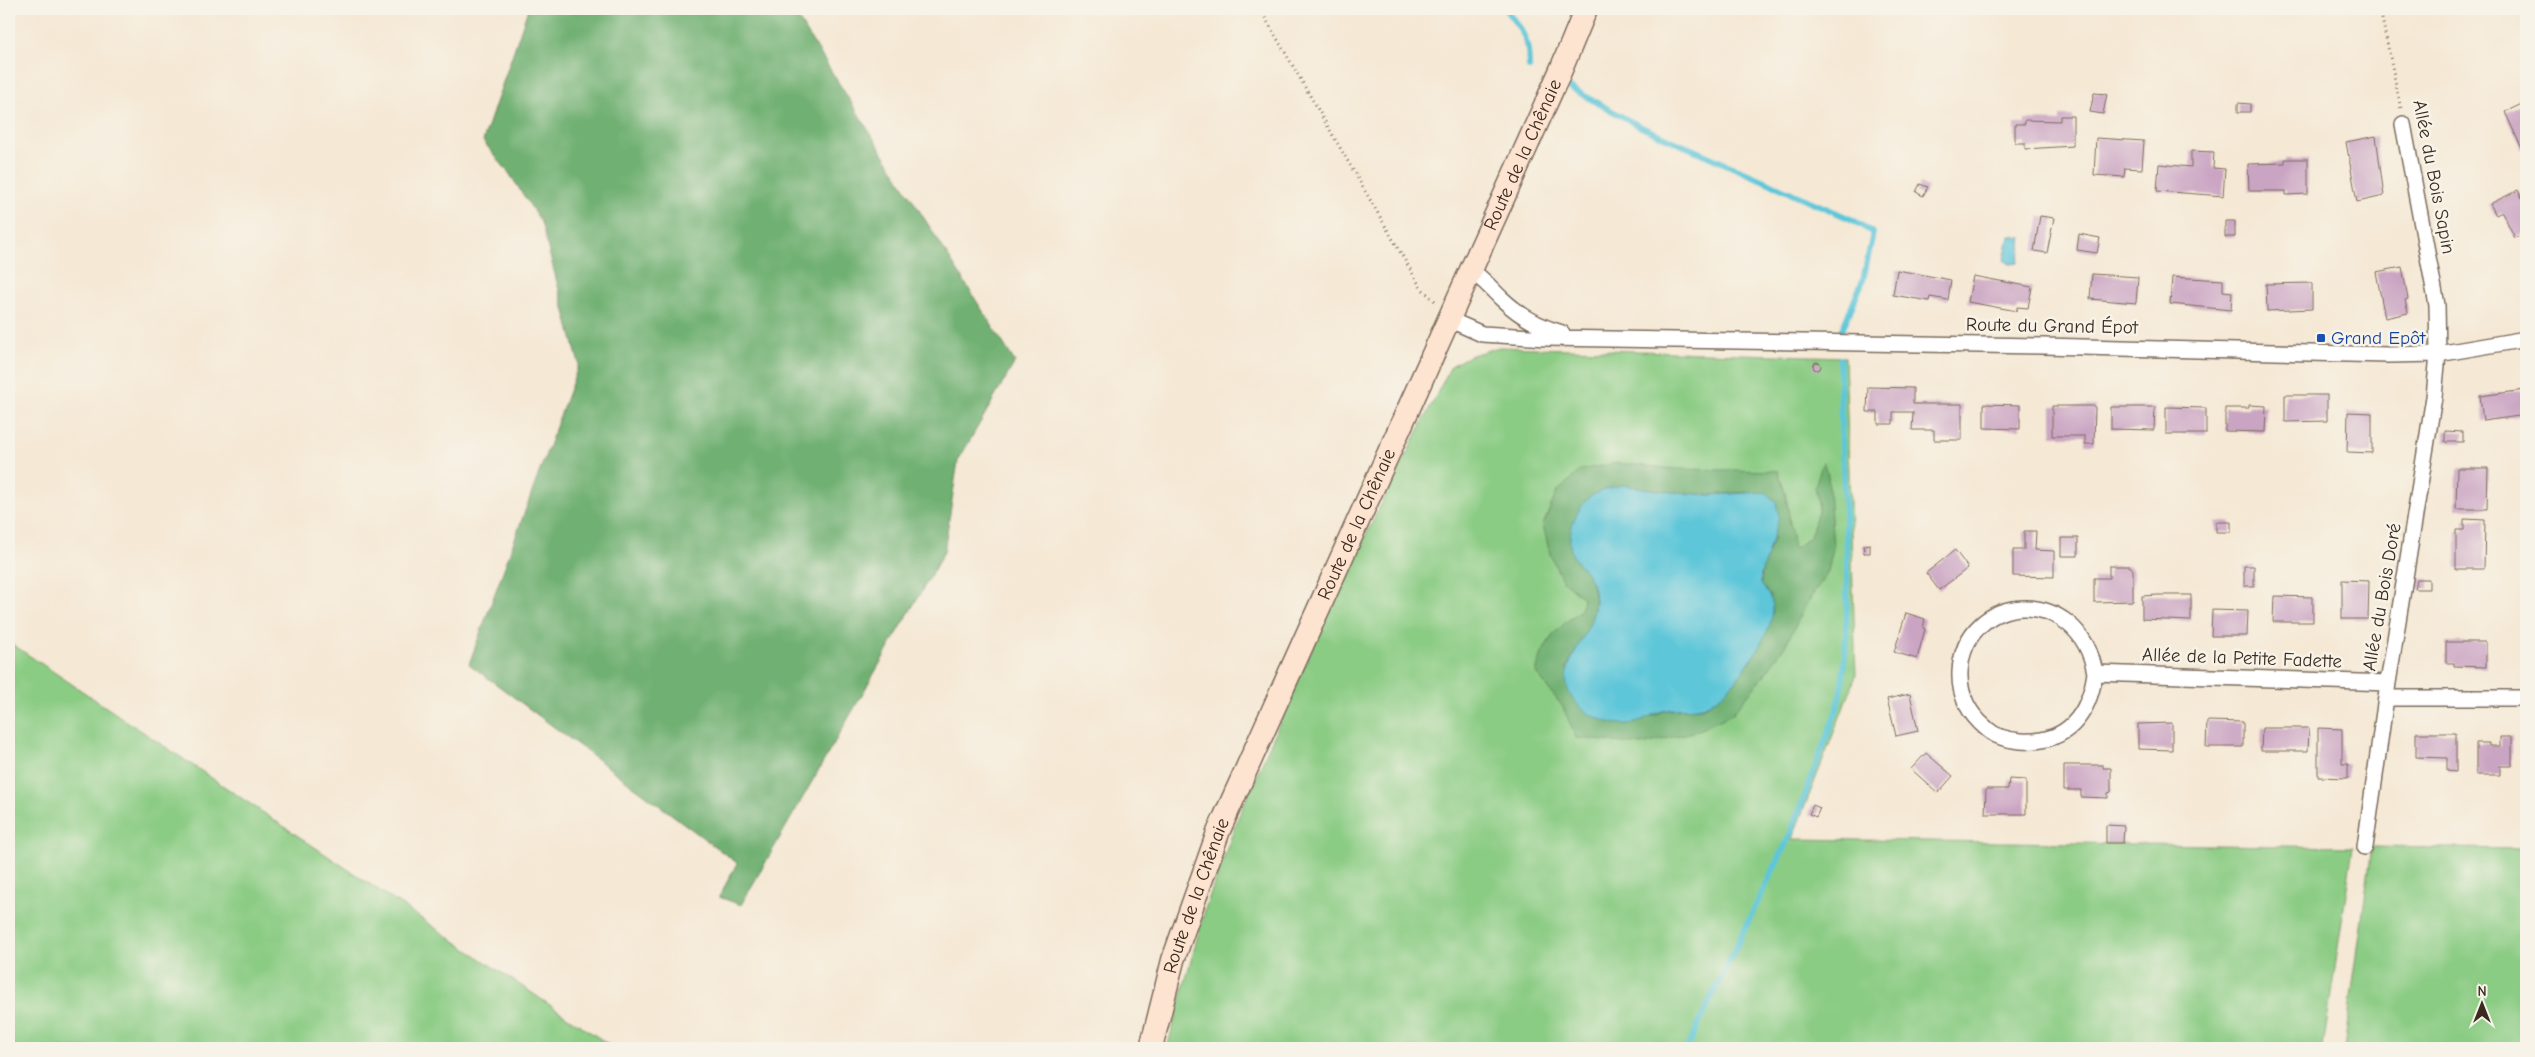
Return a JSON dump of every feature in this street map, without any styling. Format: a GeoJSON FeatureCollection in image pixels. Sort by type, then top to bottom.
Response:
{"type":"FeatureCollection","features":[{"type":"Feature","properties":{"kind":"main road","name":"Route de la Chênaie"},"geometry":{"type":"LineString","coordinates":[[1151,1048],[1173,960],[1219,830],[1560,72],[1586,9]]}},
{"type":"Feature","properties":{"kind":"street","name":"Allée du Bois Sapin"},"geometry":{"type":"LineString","coordinates":[[2403,124],[2437,305],[2438,354]]}},
{"type":"Feature","properties":{"kind":"street","name":"Route du Grand Épot"},"geometry":{"type":"LineString","coordinates":[[1470,270],[1484,280],[1501,299],[1521,315],[1544,328],[1576,337]]}},
{"type":"Feature","properties":{"kind":"street","name":"Route du Grand Épot"},"geometry":{"type":"LineString","coordinates":[[1450,315],[1482,334],[1625,340],[2044,346],[2388,355],[2438,354],[2526,339]]}},
{"type":"Feature","properties":{"kind":"street","name":"Allée du Bois Doré"},"geometry":{"type":"LineString","coordinates":[[2365,847],[2387,690],[2434,397],[2438,354]]}},
{"type":"Feature","properties":{"kind":"street"},"geometry":{"type":"LineString","coordinates":[[2017,608],[2044,610],[2064,618],[2085,641],[2092,655],[2095,673],[2092,693],[2084,712],[2075,723],[2060,734],[2037,742],[2006,740],[1988,730],[1973,716],[1963,698],[1960,684],[1961,660],[1972,635],[1983,623],[1998,614],[2017,608]]}},
{"type":"Feature","properties":{"kind":"street","name":"Allée de la Petite Fadette"},"geometry":{"type":"LineString","coordinates":[[2095,673],[2526,698]]}},
{"type":"Feature","properties":{"kind":"path"},"geometry":{"type":"LineString","coordinates":[[1260,9],[1421,288],[1450,315]]}},
{"type":"Feature","properties":{"kind":"path","name":"Allée du Bois Sapin"},"geometry":{"type":"LineString","coordinates":[[2380,9],[2403,124]]}},
{"type":"Feature","properties":{"kind":"green space"},"geometry":{"type":"Polygon","coordinates":[[[528,9],[792,9],[1015,362],[958,461],[944,552],[741,905],[719,897],[737,863],[469,664],[579,364],[541,222],[509,173],[483,141],[528,9]]]}},
{"type":"Feature","properties":{"kind":"green space"},"geometry":{"type":"Polygon","coordinates":[[[1499,347],[1845,357],[1856,676],[1792,839],[2353,847],[2323,1048],[1167,1048],[1206,906],[1238,818],[1336,594],[1451,366],[1469,356],[1499,347]]]}},
{"type":"Feature","properties":{"kind":"green space"},"geometry":{"type":"Polygon","coordinates":[[[1823,462],[1828,475],[1833,548],[1828,571],[1806,605],[1786,644],[1763,677],[1732,714],[1697,731],[1642,745],[1576,738],[1563,707],[1536,673],[1547,644],[1564,624],[1581,610],[1583,598],[1562,580],[1550,554],[1543,525],[1557,492],[1581,470],[1616,463],[1677,469],[1778,471],[1786,496],[1794,549],[1810,537],[1819,509],[1815,486],[1823,462]],[[1623,485],[1589,575],[1594,602],[1590,624],[1566,669],[1652,716],[1667,710],[1702,708],[1716,700],[1752,660],[1770,596],[1761,584],[1761,578],[1764,560],[1774,538],[1747,492],[1709,495],[1623,485]]]}},
{"type":"Feature","properties":{"kind":"green space"},"geometry":{"type":"Polygon","coordinates":[[[9,642],[614,1048],[9,1048],[9,642]]]}},
{"type":"Feature","properties":{"kind":"green space"},"geometry":{"type":"Polygon","coordinates":[[[2372,847],[2526,849],[2526,1048],[2344,1048],[2372,847]]]}},
{"type":"Feature","properties":{"kind":"water"},"geometry":{"type":"Polygon","coordinates":[[[2009,236],[2022,238],[2018,263],[2010,264],[2004,260],[2009,236]]]}},
{"type":"Feature","properties":{"kind":"water"},"geometry":{"type":"Polygon","coordinates":[[[1623,485],[1709,495],[1765,492],[1776,502],[1779,517],[1761,574],[1761,584],[1773,607],[1772,618],[1760,644],[1742,672],[1714,701],[1702,707],[1667,710],[1635,723],[1617,724],[1604,721],[1588,713],[1571,696],[1566,679],[1571,661],[1589,625],[1595,605],[1592,585],[1573,556],[1570,547],[1571,528],[1579,510],[1591,496],[1606,489],[1623,485]]]}},
{"type":"Feature","properties":{"kind":"building"},"geometry":{"type":"Polygon","coordinates":[[[2094,93],[2107,94],[2103,114],[2090,112],[2094,93]]]}},
{"type":"Feature","properties":{"kind":"building"},"geometry":{"type":"Polygon","coordinates":[[[2526,102],[2526,147],[2522,149],[2505,112],[2526,102]]]}},
{"type":"Feature","properties":{"kind":"building"},"geometry":{"type":"Polygon","coordinates":[[[2238,103],[2250,104],[2250,112],[2238,112],[2238,103]]]}},
{"type":"Feature","properties":{"kind":"building"},"geometry":{"type":"Polygon","coordinates":[[[2060,116],[2073,116],[2073,146],[2025,149],[2025,143],[2015,143],[2015,124],[2025,124],[2025,120],[2060,121],[2060,116]]]}},
{"type":"Feature","properties":{"kind":"building"},"geometry":{"type":"Polygon","coordinates":[[[2376,136],[2384,196],[2357,202],[2346,142],[2376,136]]]}},
{"type":"Feature","properties":{"kind":"building"},"geometry":{"type":"Polygon","coordinates":[[[2096,138],[2144,141],[2142,169],[2125,168],[2124,177],[2094,175],[2096,138]]]}},
{"type":"Feature","properties":{"kind":"building"},"geometry":{"type":"Polygon","coordinates":[[[2191,151],[2214,152],[2213,168],[2225,169],[2223,196],[2157,191],[2159,164],[2191,167],[2191,151]]]}},
{"type":"Feature","properties":{"kind":"building"},"geometry":{"type":"Polygon","coordinates":[[[2285,159],[2308,159],[2308,194],[2286,195],[2286,191],[2249,191],[2248,164],[2285,163],[2285,159]]]}},
{"type":"Feature","properties":{"kind":"building"},"geometry":{"type":"Polygon","coordinates":[[[1920,184],[1928,187],[1923,196],[1916,192],[1920,184]]]}},
{"type":"Feature","properties":{"kind":"building"},"geometry":{"type":"Polygon","coordinates":[[[2518,190],[2526,206],[2526,233],[2515,238],[2502,212],[2496,215],[2490,204],[2518,190]]]}},
{"type":"Feature","properties":{"kind":"building"},"geometry":{"type":"Polygon","coordinates":[[[2040,216],[2054,218],[2047,253],[2034,251],[2040,216]]]}},
{"type":"Feature","properties":{"kind":"building"},"geometry":{"type":"Polygon","coordinates":[[[2225,221],[2235,221],[2235,237],[2225,237],[2225,221]]]}},
{"type":"Feature","properties":{"kind":"building"},"geometry":{"type":"Polygon","coordinates":[[[2079,234],[2100,238],[2097,253],[2077,250],[2079,234]]]}},
{"type":"Feature","properties":{"kind":"building"},"geometry":{"type":"Polygon","coordinates":[[[2402,267],[2408,299],[2405,300],[2408,313],[2385,318],[2376,272],[2402,267]]]}},
{"type":"Feature","properties":{"kind":"building"},"geometry":{"type":"Polygon","coordinates":[[[1897,270],[1951,280],[1948,300],[1930,297],[1929,301],[1893,295],[1897,270]]]}},
{"type":"Feature","properties":{"kind":"building"},"geometry":{"type":"Polygon","coordinates":[[[2092,274],[2138,277],[2136,303],[2090,299],[2092,274]]]}},
{"type":"Feature","properties":{"kind":"building"},"geometry":{"type":"Polygon","coordinates":[[[1973,276],[2032,287],[2028,308],[2017,307],[2017,311],[1968,302],[1973,276]]]}},
{"type":"Feature","properties":{"kind":"building"},"geometry":{"type":"Polygon","coordinates":[[[2172,277],[2223,280],[2223,291],[2232,292],[2231,310],[2170,304],[2172,277]]]}},
{"type":"Feature","properties":{"kind":"building"},"geometry":{"type":"Polygon","coordinates":[[[2312,283],[2312,309],[2267,311],[2266,284],[2312,283]]]}},
{"type":"Feature","properties":{"kind":"building"},"geometry":{"type":"Polygon","coordinates":[[[1817,362],[1821,366],[1817,370],[1813,366],[1817,362]]]}},
{"type":"Feature","properties":{"kind":"building"},"geometry":{"type":"Polygon","coordinates":[[[1868,387],[1913,388],[1913,404],[1962,404],[1962,440],[1934,440],[1934,430],[1912,430],[1913,412],[1893,412],[1893,424],[1878,424],[1878,412],[1867,412],[1868,387]]]}},
{"type":"Feature","properties":{"kind":"building"},"geometry":{"type":"Polygon","coordinates":[[[2525,390],[2526,415],[2483,421],[2480,396],[2525,390]]]}},
{"type":"Feature","properties":{"kind":"building"},"geometry":{"type":"Polygon","coordinates":[[[2285,395],[2327,395],[2327,421],[2285,422],[2285,395]]]}},
{"type":"Feature","properties":{"kind":"building"},"geometry":{"type":"Polygon","coordinates":[[[1984,404],[2020,405],[2020,429],[1984,428],[1984,404]]]}},
{"type":"Feature","properties":{"kind":"building"},"geometry":{"type":"Polygon","coordinates":[[[2249,405],[2266,406],[2265,432],[2225,431],[2225,408],[2249,408],[2249,405]]]}},
{"type":"Feature","properties":{"kind":"building"},"geometry":{"type":"Polygon","coordinates":[[[2052,406],[2095,406],[2094,444],[2085,444],[2085,436],[2052,436],[2052,406]]]}},
{"type":"Feature","properties":{"kind":"building"},"geometry":{"type":"Polygon","coordinates":[[[2111,407],[2155,407],[2154,430],[2111,429],[2111,407]]]}},
{"type":"Feature","properties":{"kind":"building"},"geometry":{"type":"Polygon","coordinates":[[[2166,407],[2206,408],[2206,434],[2166,434],[2166,407]]]}},
{"type":"Feature","properties":{"kind":"building"},"geometry":{"type":"Polygon","coordinates":[[[2348,412],[2372,413],[2372,453],[2347,452],[2348,412]]]}},
{"type":"Feature","properties":{"kind":"building"},"geometry":{"type":"Polygon","coordinates":[[[2445,431],[2463,432],[2463,442],[2445,442],[2445,431]]]}},
{"type":"Feature","properties":{"kind":"building"},"geometry":{"type":"Polygon","coordinates":[[[2457,468],[2488,468],[2487,509],[2456,509],[2457,468]]]}},
{"type":"Feature","properties":{"kind":"building"},"geometry":{"type":"Polygon","coordinates":[[[2464,519],[2485,520],[2484,569],[2456,569],[2456,530],[2464,530],[2464,519]]]}},
{"type":"Feature","properties":{"kind":"building"},"geometry":{"type":"Polygon","coordinates":[[[2216,522],[2231,522],[2231,532],[2216,532],[2216,522]]]}},
{"type":"Feature","properties":{"kind":"building"},"geometry":{"type":"Polygon","coordinates":[[[2024,531],[2036,531],[2035,550],[2054,551],[2054,577],[2013,576],[2013,550],[2024,550],[2024,531]]]}},
{"type":"Feature","properties":{"kind":"building"},"geometry":{"type":"Polygon","coordinates":[[[2061,538],[2078,538],[2078,556],[2061,556],[2061,538]]]}},
{"type":"Feature","properties":{"kind":"building"},"geometry":{"type":"Polygon","coordinates":[[[1870,544],[1870,553],[1864,553],[1863,545],[1870,544]]]}},
{"type":"Feature","properties":{"kind":"building"},"geometry":{"type":"Polygon","coordinates":[[[1955,550],[1968,568],[1939,590],[1926,573],[1955,550]]]}},
{"type":"Feature","properties":{"kind":"building"},"geometry":{"type":"Polygon","coordinates":[[[2109,566],[2130,566],[2133,570],[2133,601],[2094,602],[2094,578],[2109,578],[2109,566]]]}},
{"type":"Feature","properties":{"kind":"building"},"geometry":{"type":"Polygon","coordinates":[[[2244,566],[2254,566],[2254,586],[2244,586],[2244,566]]]}},
{"type":"Feature","properties":{"kind":"building"},"geometry":{"type":"Polygon","coordinates":[[[2417,579],[2429,579],[2429,589],[2415,589],[2417,579]]]}},
{"type":"Feature","properties":{"kind":"building"},"geometry":{"type":"Polygon","coordinates":[[[2342,580],[2369,581],[2368,619],[2342,619],[2342,580]]]}},
{"type":"Feature","properties":{"kind":"building"},"geometry":{"type":"Polygon","coordinates":[[[2191,595],[2191,621],[2142,619],[2142,596],[2191,595]]]}},
{"type":"Feature","properties":{"kind":"building"},"geometry":{"type":"Polygon","coordinates":[[[2274,596],[2313,597],[2313,622],[2273,622],[2274,596]]]}},
{"type":"Feature","properties":{"kind":"building"},"geometry":{"type":"Polygon","coordinates":[[[2212,610],[2248,611],[2247,636],[2211,636],[2212,610]]]}},
{"type":"Feature","properties":{"kind":"building"},"geometry":{"type":"Polygon","coordinates":[[[1906,613],[1925,619],[1923,628],[1925,629],[1917,659],[1894,652],[1906,613]]]}},
{"type":"Feature","properties":{"kind":"building"},"geometry":{"type":"Polygon","coordinates":[[[2446,642],[2486,642],[2486,667],[2454,666],[2454,663],[2446,663],[2446,642]]]}},
{"type":"Feature","properties":{"kind":"building"},"geometry":{"type":"Polygon","coordinates":[[[1910,694],[1918,731],[1896,736],[1887,699],[1910,694]]]}},
{"type":"Feature","properties":{"kind":"building"},"geometry":{"type":"Polygon","coordinates":[[[2207,721],[2243,722],[2243,747],[2206,747],[2207,721]]]}},
{"type":"Feature","properties":{"kind":"building"},"geometry":{"type":"Polygon","coordinates":[[[2172,723],[2172,750],[2138,749],[2138,724],[2172,723]]]}},
{"type":"Feature","properties":{"kind":"building"},"geometry":{"type":"Polygon","coordinates":[[[2262,728],[2309,728],[2308,751],[2261,751],[2262,728]]]}},
{"type":"Feature","properties":{"kind":"building"},"geometry":{"type":"Polygon","coordinates":[[[2318,728],[2342,729],[2342,764],[2348,764],[2348,778],[2318,777],[2318,728]]]}},
{"type":"Feature","properties":{"kind":"building"},"geometry":{"type":"Polygon","coordinates":[[[2416,733],[2456,733],[2456,772],[2447,771],[2447,758],[2416,757],[2416,733]]]}},
{"type":"Feature","properties":{"kind":"building"},"geometry":{"type":"Polygon","coordinates":[[[2500,737],[2512,737],[2512,766],[2500,766],[2500,775],[2476,775],[2476,743],[2489,743],[2489,746],[2500,746],[2500,737]]]}},
{"type":"Feature","properties":{"kind":"building"},"geometry":{"type":"Polygon","coordinates":[[[1926,753],[1953,776],[1938,793],[1911,769],[1926,753]]]}},
{"type":"Feature","properties":{"kind":"building"},"geometry":{"type":"Polygon","coordinates":[[[2064,765],[2103,765],[2103,768],[2111,768],[2111,792],[2108,793],[2108,798],[2081,797],[2081,790],[2064,790],[2064,765]]]}},
{"type":"Feature","properties":{"kind":"building"},"geometry":{"type":"Polygon","coordinates":[[[2009,779],[2026,780],[2026,814],[1985,814],[1986,789],[2008,789],[2009,779]]]}},
{"type":"Feature","properties":{"kind":"building"},"geometry":{"type":"Polygon","coordinates":[[[1813,805],[1820,808],[1816,817],[1809,814],[1813,805]]]}},
{"type":"Feature","properties":{"kind":"building"},"geometry":{"type":"Polygon","coordinates":[[[2106,825],[2124,826],[2123,843],[2106,843],[2106,825]]]}},
{"type":"Feature","properties":{"kind":"waterway"},"geometry":{"type":"LineString","coordinates":[[1505,9],[1524,35],[1528,49],[1529,67]]}},
{"type":"Feature","properties":{"kind":"waterway"},"geometry":{"type":"LineString","coordinates":[[1569,87],[1639,126],[1853,220],[1873,233],[1863,280],[1842,330]]}},
{"type":"Feature","properties":{"kind":"waterway"},"geometry":{"type":"LineString","coordinates":[[1687,1048],[1790,835],[1837,709],[1844,668],[1847,599],[1840,359]]}},
{"type":"Feature","properties":{"kind":"place","name":"Grand Epôt"},"geometry":{"type":"Point","coordinates":[2321,338]}}]}
